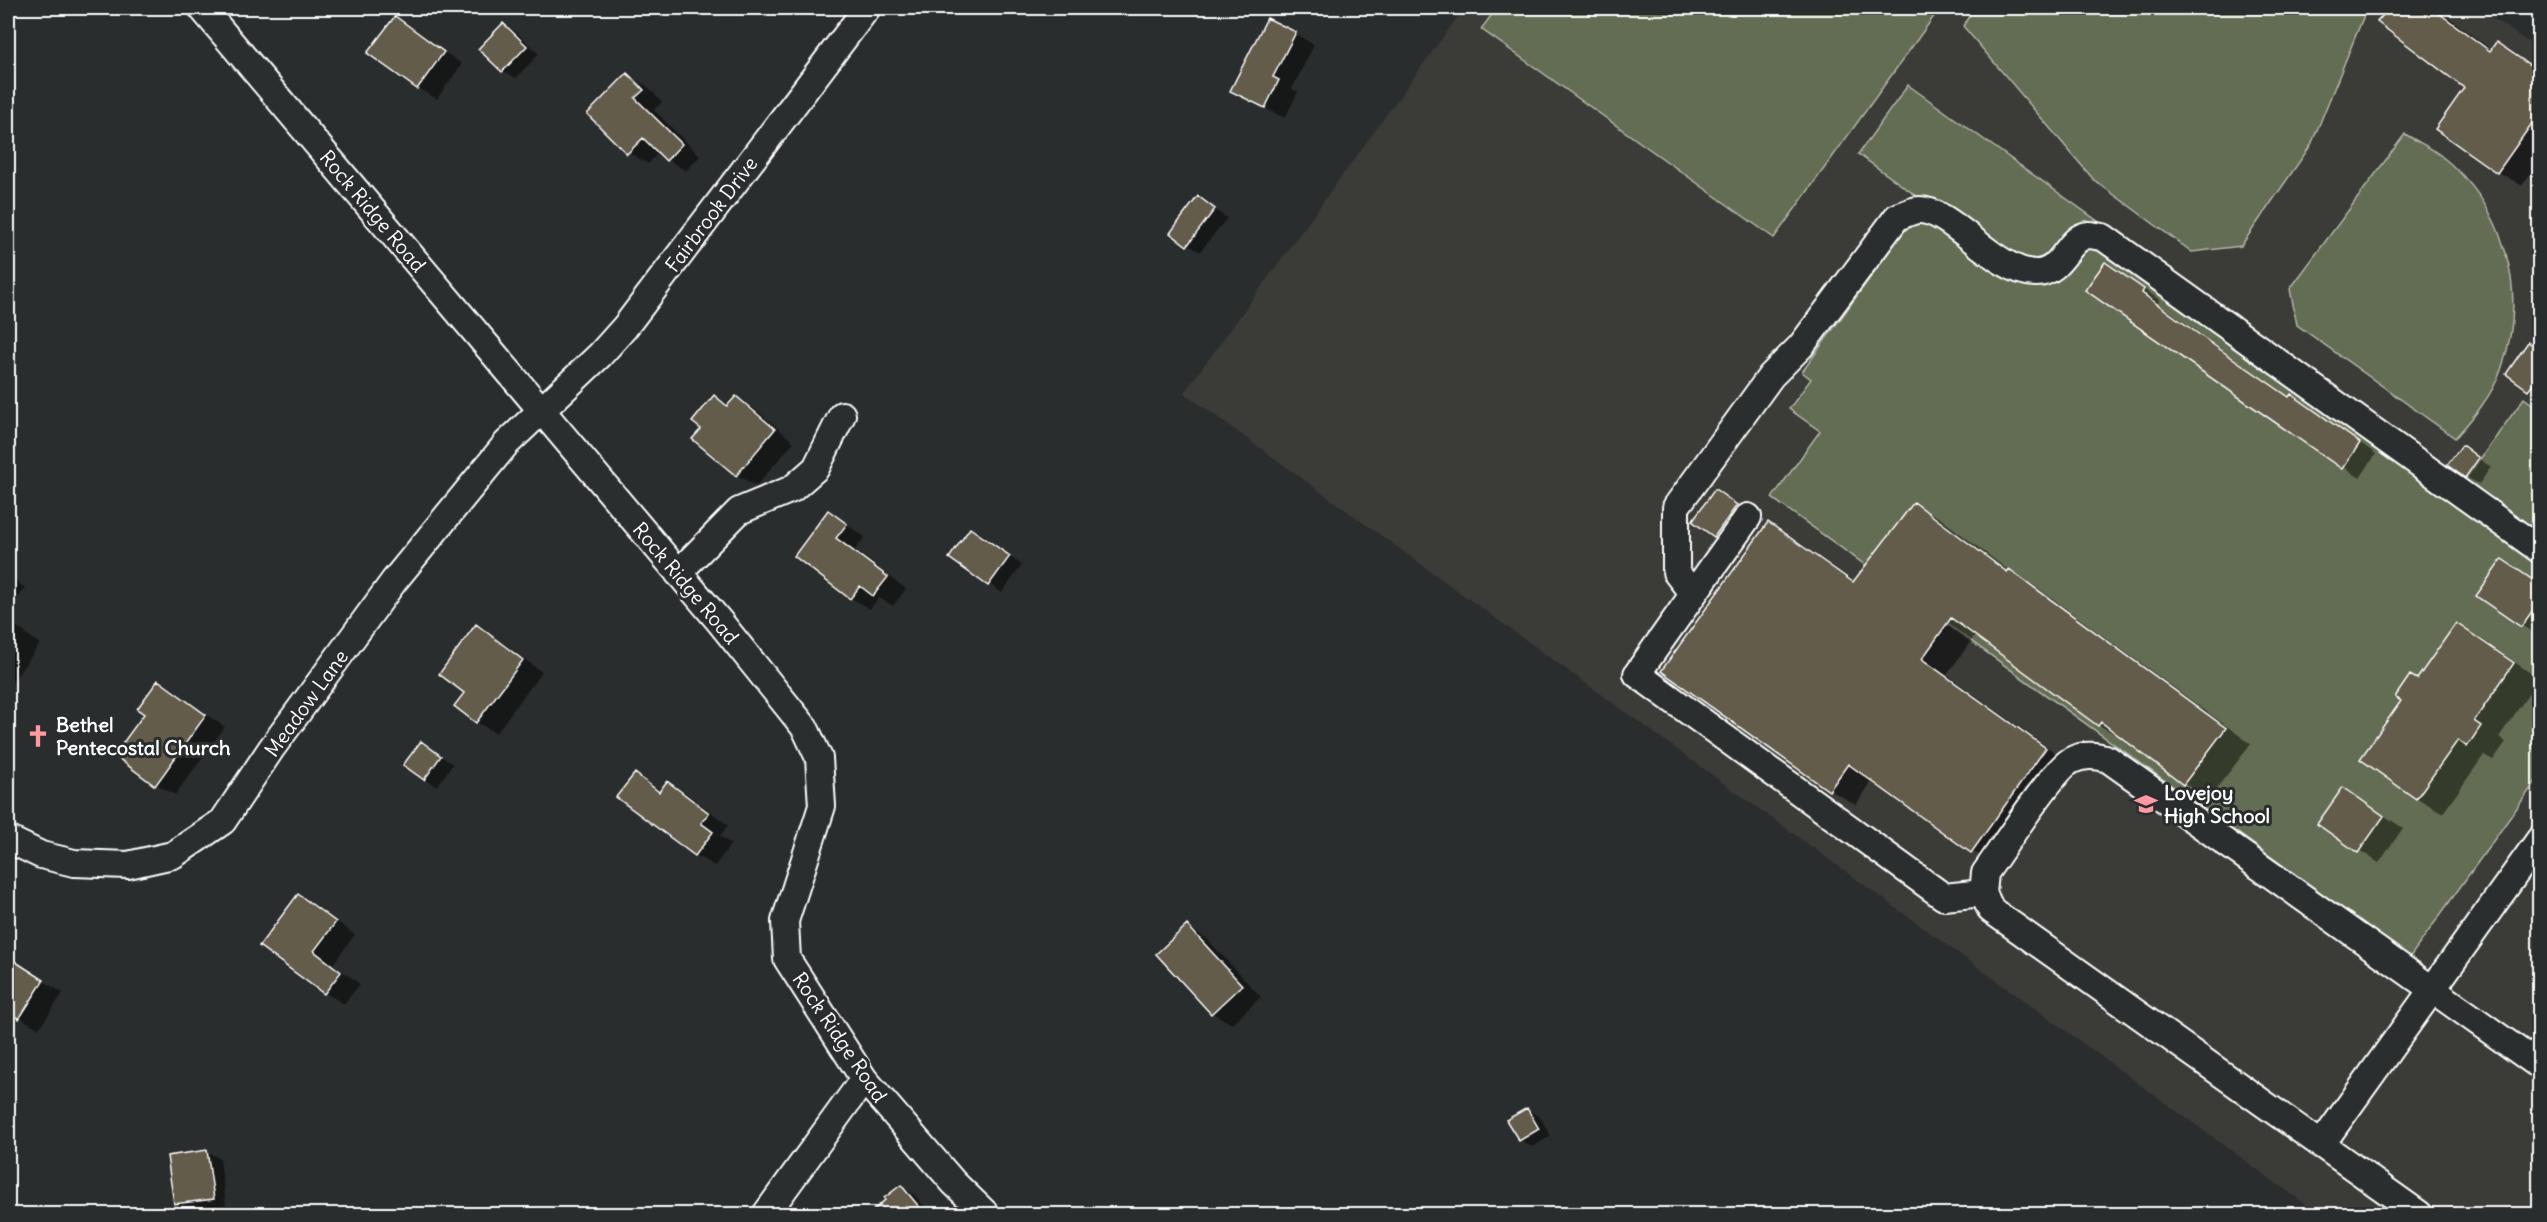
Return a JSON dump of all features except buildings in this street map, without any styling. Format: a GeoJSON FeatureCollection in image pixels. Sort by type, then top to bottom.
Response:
{"type":"FeatureCollection","features":[{"type":"Feature","properties":{"kind":"street","name":"Rock Ridge Road"},"geometry":{"type":"LineString","coordinates":[[202,8],[541,409],[805,728],[819,758],[822,806],[785,921],[787,959],[864,1079],[954,1183],[986,1215]]}},
{"type":"Feature","properties":{"kind":"street","name":"Fairbrook Drive"},"geometry":{"type":"LineString","coordinates":[[541,409],[600,355],[625,327],[867,8]]}},
{"type":"Feature","properties":{"kind":"street"},"geometry":{"type":"LineString","coordinates":[[1693,594],[1676,572],[1676,507],[1771,376],[1801,346],[1897,217],[1919,210],[1935,214],[2008,266],[2036,273],[2056,266],[2076,241],[2088,235],[2103,237],[2540,550]]}},
{"type":"Feature","properties":{"kind":"street","name":"Meadow Lane"},"geometry":{"type":"LineString","coordinates":[[8,839],[41,855],[74,862],[128,865],[173,855],[223,821],[271,749],[394,581],[506,444],[541,409]]}},
{"type":"Feature","properties":{"kind":"street"},"geometry":{"type":"LineString","coordinates":[[678,573],[739,511],[792,489],[816,468],[842,414]]}},
{"type":"Feature","properties":{"kind":"street"},"geometry":{"type":"LineString","coordinates":[[1748,517],[1637,674],[1944,897],[1983,893]]}},
{"type":"Feature","properties":{"kind":"street"},"geometry":{"type":"LineString","coordinates":[[2419,1215],[1991,910],[1983,893],[1985,873],[2062,766],[2072,759],[2096,755],[2108,759],[2540,1066]]}},
{"type":"Feature","properties":{"kind":"street"},"geometry":{"type":"LineString","coordinates":[[2321,1145],[2540,838]]}},
{"type":"Feature","properties":{"kind":"street"},"geometry":{"type":"LineString","coordinates":[[766,1215],[864,1079]]}},
{"type":"Feature","properties":{"kind":"shaded area","name":"Lovejoy High School"},"geometry":{"type":"Polygon","coordinates":[[[1464,8],[2479,8],[2539,50],[2539,1214],[2319,1214],[1184,393],[1464,8]]]}},
{"type":"Feature","properties":{"kind":"green space"},"geometry":{"type":"Polygon","coordinates":[[[1497,8],[1940,8],[1774,238],[1481,29],[1497,8]]]}},
{"type":"Feature","properties":{"kind":"green space"},"geometry":{"type":"Polygon","coordinates":[[[1974,8],[2367,8],[2311,145],[2241,246],[2192,252],[2094,180],[1963,26],[1974,8]]]}},
{"type":"Feature","properties":{"kind":"green space"},"geometry":{"type":"Polygon","coordinates":[[[1908,85],[2272,346],[2539,556],[2539,777],[2410,957],[1772,498],[1820,431],[1789,409],[1811,379],[1802,372],[1925,202],[1858,154],[1908,85]]]}},
{"type":"Feature","properties":{"kind":"green space"},"geometry":{"type":"Polygon","coordinates":[[[2405,134],[2440,155],[2463,176],[2481,199],[2496,225],[2506,253],[2511,282],[2513,311],[2509,341],[2501,370],[2487,398],[2455,438],[2297,325],[2290,289],[2405,134]]]}},
{"type":"Feature","properties":{"kind":"green space"},"geometry":{"type":"Polygon","coordinates":[[[2524,398],[2539,409],[2539,540],[2462,484],[2524,398]]]}},
{"type":"Feature","properties":{"kind":"place","name":"Bethel Pentecostal Church"},"geometry":{"type":"Point","coordinates":[38,736]}},
{"type":"Feature","properties":{"kind":"place","name":"Lovejoy High School"},"geometry":{"type":"Point","coordinates":[2146,804]}}]}
